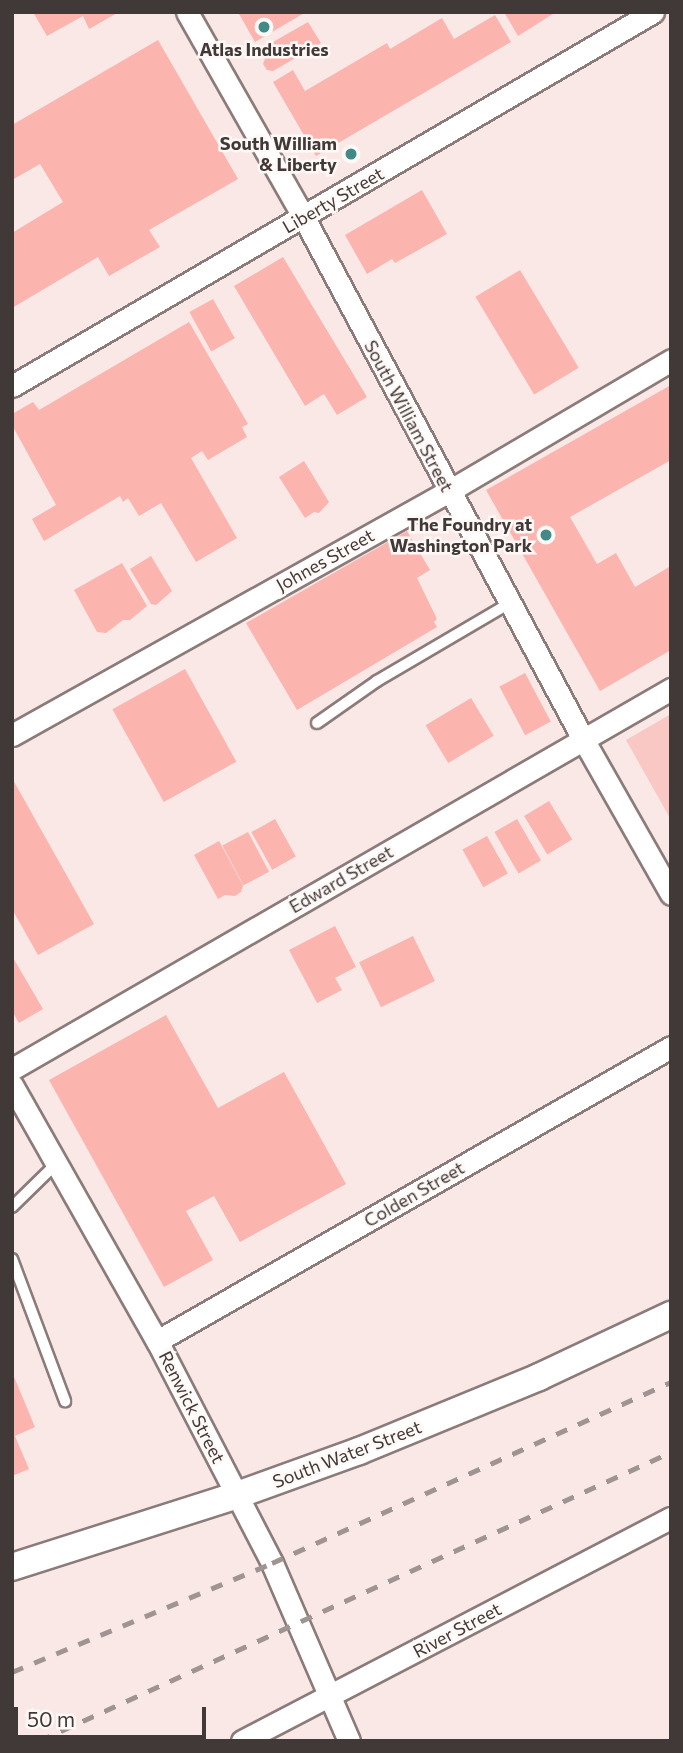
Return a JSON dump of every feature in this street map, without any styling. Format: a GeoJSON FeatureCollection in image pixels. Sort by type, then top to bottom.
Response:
{"type":"FeatureCollection","features":[{"type":"Feature","properties":{"kind":"street","name":"South William Street"},"geometry":{"type":"LineString","coordinates":[[187,12],[304,218],[583,739],[671,894]]}},
{"type":"Feature","properties":{"kind":"street","name":"Liberty Street"},"geometry":{"type":"LineString","coordinates":[[12,387],[653,12]]}},
{"type":"Feature","properties":{"kind":"street","name":"Johnes Street"},"geometry":{"type":"LineString","coordinates":[[12,735],[449,491],[671,360]]}},
{"type":"Feature","properties":{"kind":"street","name":"Edward Street"},"geometry":{"type":"LineString","coordinates":[[12,1069],[671,689]]}},
{"type":"Feature","properties":{"kind":"street","name":"Colden Street"},"geometry":{"type":"LineString","coordinates":[[157,1341],[671,1047]]}},
{"type":"Feature","properties":{"kind":"street","name":"Renwick Street"},"geometry":{"type":"LineString","coordinates":[[12,1084],[157,1341],[237,1494],[319,1666],[328,1698],[349,1741]]}},
{"type":"Feature","properties":{"kind":"street","name":"South Water Street"},"geometry":{"type":"LineString","coordinates":[[12,1567],[237,1494],[359,1451],[539,1377],[671,1315]]}},
{"type":"Feature","properties":{"kind":"street","name":"River Street"},"geometry":{"type":"LineString","coordinates":[[242,1741],[671,1518]]}},
{"type":"Feature","properties":{"kind":"lane"},"geometry":{"type":"LineString","coordinates":[[317,723],[377,681],[510,603]]}},
{"type":"Feature","properties":{"kind":"lane"},"geometry":{"type":"LineString","coordinates":[[12,1207],[58,1162]]}},
{"type":"Feature","properties":{"kind":"lane"},"geometry":{"type":"LineString","coordinates":[[12,1259],[65,1401]]}},
{"type":"Feature","properties":{"kind":"shaded area"},"geometry":{"type":"Polygon","coordinates":[[[671,714],[671,820],[626,740],[671,714]]]}},
{"type":"Feature","properties":{"kind":"building"},"geometry":{"type":"Polygon","coordinates":[[[33,12],[119,12],[89,29],[83,16],[47,36],[33,12]]]}},
{"type":"Feature","properties":{"kind":"building","name":"Atlas Industries"},"geometry":{"type":"Polygon","coordinates":[[[238,12],[306,12],[255,42],[238,12]]]}},
{"type":"Feature","properties":{"kind":"building"},"geometry":{"type":"Polygon","coordinates":[[[504,12],[556,12],[518,36],[504,12]]]}},
{"type":"Feature","properties":{"kind":"building"},"geometry":{"type":"Polygon","coordinates":[[[495,15],[511,42],[316,156],[273,82],[293,70],[305,91],[387,43],[390,49],[442,18],[454,39],[495,15]]]}},
{"type":"Feature","properties":{"kind":"building"},"geometry":{"type":"Polygon","coordinates":[[[308,22],[321,43],[273,71],[267,70],[263,64],[265,59],[259,50],[308,22]]]}},
{"type":"Feature","properties":{"kind":"building"},"geometry":{"type":"Polygon","coordinates":[[[158,40],[238,179],[149,230],[160,247],[109,276],[98,257],[12,308],[12,233],[63,202],[40,164],[12,180],[12,125],[158,40]]]}},
{"type":"Feature","properties":{"kind":"building"},"geometry":{"type":"Polygon","coordinates":[[[422,190],[447,234],[395,263],[392,259],[367,274],[345,235],[422,190]]]}},
{"type":"Feature","properties":{"kind":"building"},"geometry":{"type":"Polygon","coordinates":[[[283,257],[367,397],[337,415],[324,394],[305,406],[234,286],[283,257]]]}},
{"type":"Feature","properties":{"kind":"building"},"geometry":{"type":"Polygon","coordinates":[[[520,270],[579,368],[534,394],[475,297],[520,270]]]}},
{"type":"Feature","properties":{"kind":"building"},"geometry":{"type":"Polygon","coordinates":[[[213,299],[235,338],[211,351],[189,312],[213,299]]]}},
{"type":"Feature","properties":{"kind":"building"},"geometry":{"type":"Polygon","coordinates":[[[189,322],[248,424],[242,427],[247,437],[208,460],[202,451],[191,458],[237,538],[196,562],[161,503],[139,516],[128,498],[123,502],[120,496],[44,541],[32,519],[56,505],[12,425],[12,414],[33,402],[39,410],[189,322]]]}},
{"type":"Feature","properties":{"kind":"building","name":"The Foundry at Washington Park"},"geometry":{"type":"Polygon","coordinates":[[[671,385],[671,460],[570,517],[597,564],[616,553],[635,587],[671,566],[671,650],[600,691],[486,490],[671,385]]]}},
{"type":"Feature","properties":{"kind":"building"},"geometry":{"type":"Polygon","coordinates":[[[304,461],[329,502],[319,513],[314,512],[305,518],[279,477],[304,461]]]}},
{"type":"Feature","properties":{"kind":"building"},"geometry":{"type":"Polygon","coordinates":[[[407,531],[430,570],[417,578],[437,619],[434,622],[437,627],[297,710],[246,623],[407,531]]]}},
{"type":"Feature","properties":{"kind":"building"},"geometry":{"type":"Polygon","coordinates":[[[151,556],[172,591],[156,605],[151,604],[130,569],[151,556]]]}},
{"type":"Feature","properties":{"kind":"building"},"geometry":{"type":"Polygon","coordinates":[[[122,563],[147,606],[130,620],[123,620],[106,633],[97,632],[74,590],[122,563]]]}},
{"type":"Feature","properties":{"kind":"building"},"geometry":{"type":"Polygon","coordinates":[[[185,669],[236,762],[164,802],[112,709],[185,669]]]}},
{"type":"Feature","properties":{"kind":"building"},"geometry":{"type":"Polygon","coordinates":[[[525,673],[551,722],[525,735],[499,687],[525,673]]]}},
{"type":"Feature","properties":{"kind":"building"},"geometry":{"type":"Polygon","coordinates":[[[471,698],[494,736],[448,763],[426,725],[471,698]]]}},
{"type":"Feature","properties":{"kind":"building"},"geometry":{"type":"Polygon","coordinates":[[[12,778],[94,924],[38,955],[12,909],[12,778]]]}},
{"type":"Feature","properties":{"kind":"building"},"geometry":{"type":"Polygon","coordinates":[[[549,801],[572,840],[547,855],[524,816],[549,801]]]}},
{"type":"Feature","properties":{"kind":"building"},"geometry":{"type":"Polygon","coordinates":[[[275,819],[296,857],[272,870],[251,832],[275,819]]]}},
{"type":"Feature","properties":{"kind":"building"},"geometry":{"type":"Polygon","coordinates":[[[517,819],[541,861],[518,874],[494,832],[517,819]]]}},
{"type":"Feature","properties":{"kind":"building"},"geometry":{"type":"Polygon","coordinates":[[[248,832],[269,872],[244,885],[222,846],[248,832]]]}},
{"type":"Feature","properties":{"kind":"building"},"geometry":{"type":"Polygon","coordinates":[[[487,836],[508,874],[483,887],[463,850],[487,836]]]}},
{"type":"Feature","properties":{"kind":"building"},"geometry":{"type":"Polygon","coordinates":[[[219,841],[243,885],[241,892],[235,896],[225,895],[218,899],[194,855],[219,841]]]}},
{"type":"Feature","properties":{"kind":"building"},"geometry":{"type":"Polygon","coordinates":[[[335,926],[356,967],[335,978],[342,990],[317,1003],[289,950],[335,926]]]}},
{"type":"Feature","properties":{"kind":"building"},"geometry":{"type":"Polygon","coordinates":[[[413,936],[435,981],[381,1007],[359,962],[413,936]]]}},
{"type":"Feature","properties":{"kind":"building"},"geometry":{"type":"Polygon","coordinates":[[[12,956],[43,1009],[19,1023],[12,1011],[12,956]]]}},
{"type":"Feature","properties":{"kind":"building"},"geometry":{"type":"Polygon","coordinates":[[[166,1015],[218,1108],[284,1072],[346,1184],[240,1242],[214,1196],[186,1211],[213,1260],[164,1287],[49,1080],[166,1015]]]}},
{"type":"Feature","properties":{"kind":"building"},"geometry":{"type":"Polygon","coordinates":[[[12,1372],[35,1427],[15,1436],[29,1469],[12,1476],[12,1372]]]}},
{"type":"Feature","properties":{"kind":"railway"},"geometry":{"type":"LineString","coordinates":[[12,1672],[272,1563],[671,1382]]}},
{"type":"Feature","properties":{"kind":"railway"},"geometry":{"type":"LineString","coordinates":[[39,1741],[671,1452]]}},
{"type":"Feature","properties":{"kind":"place","name":"Atlas Industries"},"geometry":{"type":"Point","coordinates":[264,27]}},
{"type":"Feature","properties":{"kind":"place","name":"South William & Liberty"},"geometry":{"type":"Point","coordinates":[351,154]}},
{"type":"Feature","properties":{"kind":"place","name":"The Foundry at Washington Park"},"geometry":{"type":"Point","coordinates":[546,535]}}]}
